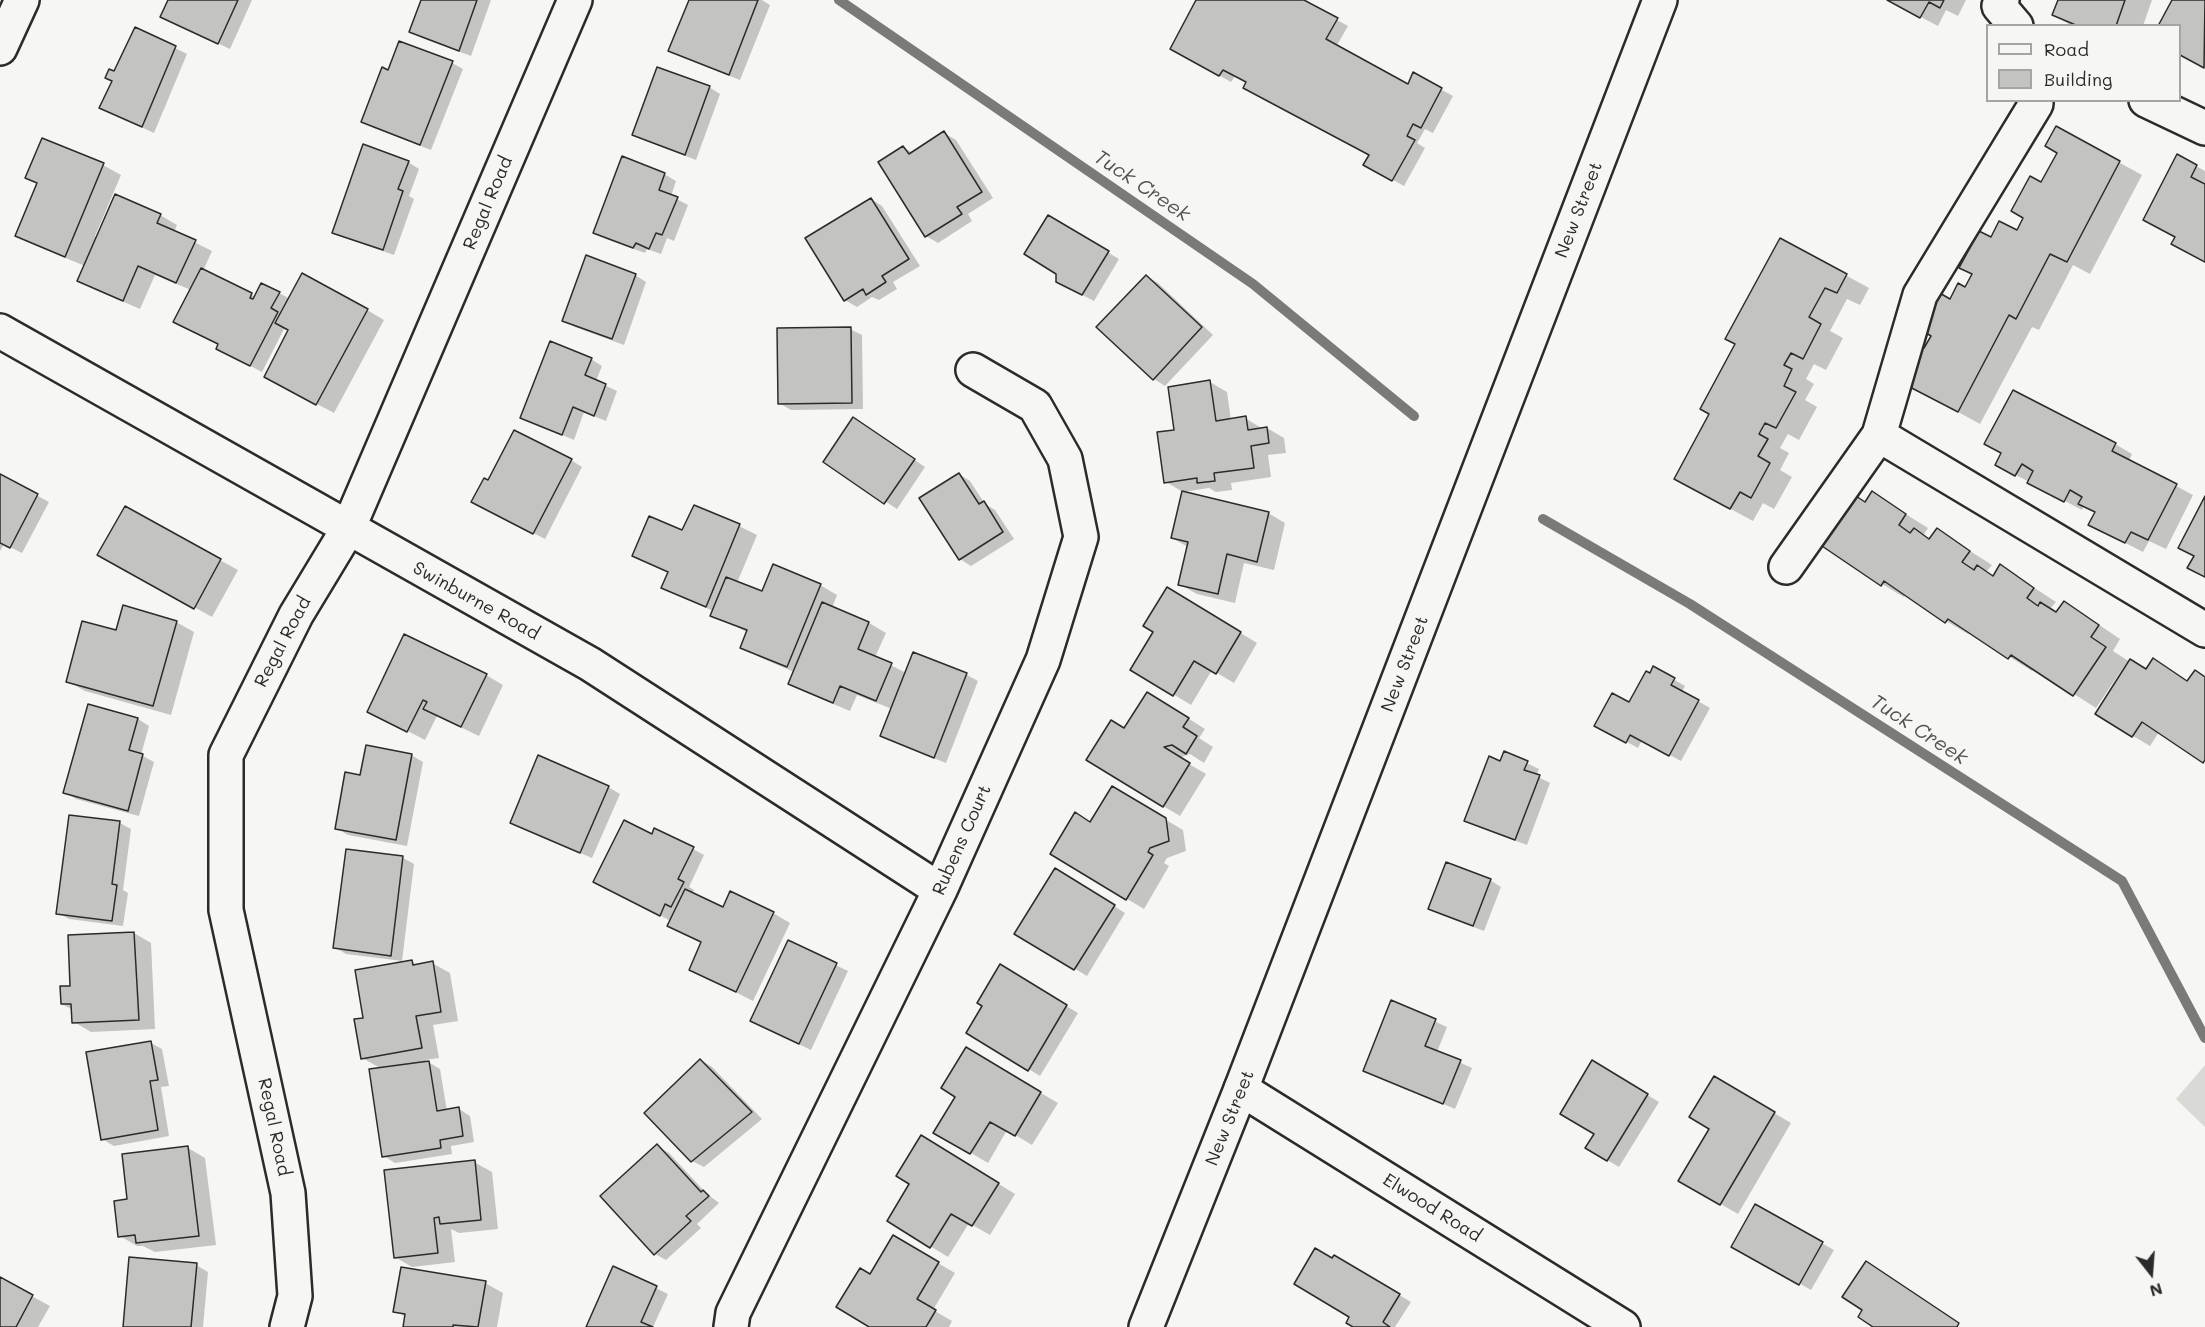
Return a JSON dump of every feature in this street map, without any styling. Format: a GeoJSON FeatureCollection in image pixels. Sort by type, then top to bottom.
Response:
{"type":"FeatureCollection","features":[{"type":"Feature","properties":{"kind":"street"},"geometry":{"type":"LineString","coordinates":[[0,48],[22,0]]}},
{"type":"Feature","properties":{"kind":"street","name":"Regal Road"},"geometry":{"type":"LineString","coordinates":[[287,1327],[295,1296],[288,1193],[226,910],[226,755],[296,615],[348,529],[575,0]]}},
{"type":"Feature","properties":{"kind":"street","name":"New Street"},"geometry":{"type":"LineString","coordinates":[[1146,1327],[1241,1089],[1660,0]]}},
{"type":"Feature","properties":{"kind":"street"},"geometry":{"type":"LineString","coordinates":[[2002,0],[1999,6],[2014,24]]}},
{"type":"Feature","properties":{"kind":"street"},"geometry":{"type":"LineString","coordinates":[[1786,567],[1879,435],[1920,295],[2036,102]]}},
{"type":"Feature","properties":{"kind":"street"},"geometry":{"type":"LineString","coordinates":[[2150,102],[2205,128]]}},
{"type":"Feature","properties":{"kind":"street","name":"Swinburne Road"},"geometry":{"type":"LineString","coordinates":[[0,331],[590,664],[940,890]]}},
{"type":"Feature","properties":{"kind":"street","name":"Rubens Court"},"geometry":{"type":"LineString","coordinates":[[731,1327],[733,1313],[940,890],[1043,660],[1081,537],[1065,459],[1035,406],[973,370]]}},
{"type":"Feature","properties":{"kind":"street"},"geometry":{"type":"LineString","coordinates":[[1879,435],[2205,630]]}},
{"type":"Feature","properties":{"kind":"street","name":"Elwood Road"},"geometry":{"type":"LineString","coordinates":[[1241,1089],[1623,1327]]}},
{"type":"Feature","properties":{"kind":"shaded area"},"geometry":{"type":"Polygon","coordinates":[[[2205,1065],[2205,1127],[2176,1099],[2205,1065]]]}},
{"type":"Feature","properties":{"kind":"building"},"geometry":{"type":"Polygon","coordinates":[[[168,0],[238,0],[218,44],[160,17],[168,0]]]}},
{"type":"Feature","properties":{"kind":"building"},"geometry":{"type":"Polygon","coordinates":[[[421,0],[477,0],[459,51],[409,32],[421,0]]]}},
{"type":"Feature","properties":{"kind":"building"},"geometry":{"type":"Polygon","coordinates":[[[689,0],[758,0],[729,75],[668,51],[689,0]]]}},
{"type":"Feature","properties":{"kind":"building"},"geometry":{"type":"Polygon","coordinates":[[[1196,0],[1304,0],[1338,18],[1326,39],[1408,84],[1413,72],[1442,88],[1421,128],[1413,124],[1407,136],[1415,140],[1392,181],[1363,165],[1369,155],[1243,88],[1246,82],[1223,70],[1219,76],[1170,49],[1196,0]]]}},
{"type":"Feature","properties":{"kind":"building"},"geometry":{"type":"Polygon","coordinates":[[[1887,0],[1944,0],[1940,8],[1929,2],[1920,18],[1887,0]]]}},
{"type":"Feature","properties":{"kind":"building"},"geometry":{"type":"Polygon","coordinates":[[[2058,0],[2125,0],[2117,24],[2073,24],[2052,15],[2058,0]]]}},
{"type":"Feature","properties":{"kind":"building"},"geometry":{"type":"Polygon","coordinates":[[[2172,0],[2205,0],[2204,68],[2181,56],[2181,24],[2159,24],[2172,0]]]}},
{"type":"Feature","properties":{"kind":"building"},"geometry":{"type":"Polygon","coordinates":[[[135,27],[176,46],[142,127],[99,108],[112,81],[105,78],[109,69],[114,71],[135,27]]]}},
{"type":"Feature","properties":{"kind":"building"},"geometry":{"type":"Polygon","coordinates":[[[399,41],[453,61],[420,145],[361,122],[382,67],[388,70],[399,41]]]}},
{"type":"Feature","properties":{"kind":"building"},"geometry":{"type":"Polygon","coordinates":[[[657,67],[710,86],[685,155],[632,135],[657,67]]]}},
{"type":"Feature","properties":{"kind":"building"},"geometry":{"type":"Polygon","coordinates":[[[2056,126],[2120,161],[2067,262],[2050,254],[2016,319],[2009,315],[1958,412],[1904,384],[1912,341],[1924,348],[1931,336],[1918,328],[1938,292],[1950,299],[1958,283],[1965,287],[1972,274],[1959,268],[1979,231],[1991,237],[1999,221],[2017,230],[2023,218],[2011,211],[2030,176],[2041,182],[2057,153],[2045,146],[2056,126]]]}},
{"type":"Feature","properties":{"kind":"building"},"geometry":{"type":"Polygon","coordinates":[[[944,131],[982,192],[957,207],[962,214],[925,237],[878,162],[903,146],[909,154],[944,131]]]}},
{"type":"Feature","properties":{"kind":"building"},"geometry":{"type":"Polygon","coordinates":[[[42,138],[104,163],[65,257],[15,236],[37,183],[25,178],[42,138]]]}},
{"type":"Feature","properties":{"kind":"building"},"geometry":{"type":"Polygon","coordinates":[[[363,144],[409,161],[398,189],[403,191],[383,250],[332,233],[363,144]]]}},
{"type":"Feature","properties":{"kind":"building"},"geometry":{"type":"Polygon","coordinates":[[[2177,154],[2197,165],[2191,177],[2205,184],[2205,262],[2171,244],[2175,237],[2143,220],[2177,154]]]}},
{"type":"Feature","properties":{"kind":"building"},"geometry":{"type":"Polygon","coordinates":[[[622,156],[665,173],[659,190],[678,197],[662,235],[656,233],[649,249],[636,243],[633,248],[593,233],[622,156]]]}},
{"type":"Feature","properties":{"kind":"building"},"geometry":{"type":"Polygon","coordinates":[[[115,194],[161,214],[157,223],[196,240],[176,283],[138,266],[123,301],[77,281],[115,194]]]}},
{"type":"Feature","properties":{"kind":"building"},"geometry":{"type":"Polygon","coordinates":[[[871,198],[909,259],[882,276],[886,282],[866,295],[863,289],[844,301],[805,238],[871,198]]]}},
{"type":"Feature","properties":{"kind":"building"},"geometry":{"type":"Polygon","coordinates":[[[1048,215],[1109,251],[1082,295],[1056,282],[1056,274],[1024,254],[1048,215]]]}},
{"type":"Feature","properties":{"kind":"building"},"geometry":{"type":"Polygon","coordinates":[[[1780,238],[1847,274],[1837,293],[1825,288],[1809,317],[1821,324],[1803,359],[1791,353],[1784,365],[1792,369],[1784,386],[1796,392],[1776,428],[1765,423],[1759,434],[1768,439],[1758,456],[1770,463],[1751,498],[1740,492],[1730,509],[1674,479],[1709,414],[1700,409],[1735,344],[1725,339],[1780,238]]]}},
{"type":"Feature","properties":{"kind":"building"},"geometry":{"type":"Polygon","coordinates":[[[586,255],[636,274],[612,339],[562,321],[586,255]]]}},
{"type":"Feature","properties":{"kind":"building"},"geometry":{"type":"Polygon","coordinates":[[[201,268],[252,293],[250,298],[253,299],[261,283],[280,292],[271,308],[278,312],[250,366],[216,349],[218,344],[173,322],[201,268]]]}},
{"type":"Feature","properties":{"kind":"building"},"geometry":{"type":"Polygon","coordinates":[[[302,273],[368,309],[316,405],[264,377],[288,330],[275,323],[302,273]]]}},
{"type":"Feature","properties":{"kind":"building"},"geometry":{"type":"Polygon","coordinates":[[[1146,275],[1202,327],[1153,380],[1096,327],[1146,275]]]}},
{"type":"Feature","properties":{"kind":"building"},"geometry":{"type":"Polygon","coordinates":[[[851,327],[852,403],[778,404],[777,328],[851,327]]]}},
{"type":"Feature","properties":{"kind":"building"},"geometry":{"type":"Polygon","coordinates":[[[550,341],[592,358],[585,375],[606,384],[594,416],[573,407],[562,435],[520,418],[550,341]]]}},
{"type":"Feature","properties":{"kind":"building"},"geometry":{"type":"Polygon","coordinates":[[[1210,380],[1216,421],[1246,416],[1248,430],[1267,427],[1269,443],[1251,446],[1254,468],[1214,473],[1215,481],[1197,483],[1197,478],[1164,483],[1157,432],[1174,430],[1168,387],[1210,380]]]}},
{"type":"Feature","properties":{"kind":"building"},"geometry":{"type":"Polygon","coordinates":[[[2013,390],[2116,443],[2112,451],[2177,484],[2148,540],[2131,532],[2125,543],[2088,525],[2095,512],[2078,504],[2082,497],[2070,490],[2064,502],[2027,483],[2033,471],[2022,464],[2015,476],[1995,465],[2001,453],[1984,444],[2013,390]]]}},
{"type":"Feature","properties":{"kind":"building"},"geometry":{"type":"Polygon","coordinates":[[[853,417],[915,459],[884,504],[823,462],[853,417]]]}},
{"type":"Feature","properties":{"kind":"building"},"geometry":{"type":"Polygon","coordinates":[[[514,430],[572,459],[533,534],[471,502],[484,478],[488,480],[514,430]]]}},
{"type":"Feature","properties":{"kind":"building"},"geometry":{"type":"Polygon","coordinates":[[[959,473],[979,504],[984,501],[1003,532],[959,560],[919,498],[959,473]]]}},
{"type":"Feature","properties":{"kind":"building"},"geometry":{"type":"Polygon","coordinates":[[[0,474],[38,494],[10,548],[0,543],[0,474]]]}},
{"type":"Feature","properties":{"kind":"building"},"geometry":{"type":"Polygon","coordinates":[[[1182,491],[1269,512],[1257,562],[1227,554],[1218,594],[1178,585],[1188,542],[1171,538],[1182,491]]]}},
{"type":"Feature","properties":{"kind":"building"},"geometry":{"type":"Polygon","coordinates":[[[1872,491],[1906,514],[1899,525],[1910,533],[1914,528],[1929,539],[1937,528],[1970,551],[1962,562],[1974,570],[1977,565],[1993,576],[2000,564],[2034,588],[2027,598],[2038,606],[2040,602],[2056,612],[2064,601],[2099,625],[2091,637],[2106,647],[2073,696],[2011,655],[2008,659],[1948,619],[1945,623],[1884,581],[1881,586],[1816,542],[1850,492],[1865,502],[1872,491]]]}},
{"type":"Feature","properties":{"kind":"building"},"geometry":{"type":"Polygon","coordinates":[[[2205,496],[2205,577],[2187,568],[2194,556],[2178,548],[2205,496]]]}},
{"type":"Feature","properties":{"kind":"building"},"geometry":{"type":"Polygon","coordinates":[[[694,505],[740,524],[706,607],[661,588],[668,572],[632,556],[649,516],[682,530],[694,505]]]}},
{"type":"Feature","properties":{"kind":"building"},"geometry":{"type":"Polygon","coordinates":[[[125,506],[221,559],[194,609],[97,555],[125,506]]]}},
{"type":"Feature","properties":{"kind":"building"},"geometry":{"type":"Polygon","coordinates":[[[773,564],[821,584],[787,667],[740,648],[747,630],[710,616],[726,577],[762,591],[773,564]]]}},
{"type":"Feature","properties":{"kind":"building"},"geometry":{"type":"Polygon","coordinates":[[[1167,587],[1241,632],[1216,674],[1194,661],[1173,696],[1130,670],[1153,632],[1143,626],[1167,587]]]}},
{"type":"Feature","properties":{"kind":"building"},"geometry":{"type":"Polygon","coordinates":[[[822,602],[869,622],[858,649],[892,663],[876,701],[840,686],[833,703],[788,684],[822,602]]]}},
{"type":"Feature","properties":{"kind":"building"},"geometry":{"type":"Polygon","coordinates":[[[123,605],[177,621],[153,706],[66,682],[82,621],[116,630],[123,605]]]}},
{"type":"Feature","properties":{"kind":"building"},"geometry":{"type":"Polygon","coordinates":[[[404,634],[487,674],[461,727],[423,709],[427,702],[423,700],[407,732],[367,712],[404,634]]]}},
{"type":"Feature","properties":{"kind":"building"},"geometry":{"type":"Polygon","coordinates":[[[913,652],[967,673],[934,758],[880,736],[913,652]]]}},
{"type":"Feature","properties":{"kind":"building"},"geometry":{"type":"Polygon","coordinates":[[[2153,658],[2187,681],[2195,670],[2205,677],[2205,760],[2203,763],[2142,722],[2132,737],[2095,714],[2130,659],[2146,669],[2153,658]]]}},
{"type":"Feature","properties":{"kind":"building"},"geometry":{"type":"Polygon","coordinates":[[[1653,666],[1675,678],[1671,685],[1699,700],[1669,756],[1630,735],[1626,743],[1594,726],[1612,693],[1629,702],[1646,671],[1650,673],[1653,666]]]}},
{"type":"Feature","properties":{"kind":"building"},"geometry":{"type":"Polygon","coordinates":[[[1147,692],[1189,718],[1183,727],[1197,736],[1186,754],[1172,745],[1164,747],[1190,763],[1163,807],[1086,760],[1111,720],[1124,728],[1147,692]]]}},
{"type":"Feature","properties":{"kind":"building"},"geometry":{"type":"Polygon","coordinates":[[[88,704],[138,718],[129,750],[143,754],[128,811],[63,793],[88,704]]]}},
{"type":"Feature","properties":{"kind":"building"},"geometry":{"type":"Polygon","coordinates":[[[366,745],[412,754],[396,840],[335,829],[345,772],[360,775],[366,745]]]}},
{"type":"Feature","properties":{"kind":"building"},"geometry":{"type":"Polygon","coordinates":[[[1504,751],[1528,761],[1524,770],[1540,775],[1515,840],[1464,821],[1489,756],[1500,761],[1504,751]]]}},
{"type":"Feature","properties":{"kind":"building"},"geometry":{"type":"Polygon","coordinates":[[[538,755],[609,786],[580,853],[510,823],[538,755]]]}},
{"type":"Feature","properties":{"kind":"building"},"geometry":{"type":"Polygon","coordinates":[[[1112,786],[1166,818],[1169,841],[1150,848],[1148,852],[1153,855],[1126,900],[1050,854],[1075,812],[1090,822],[1112,786]]]}},
{"type":"Feature","properties":{"kind":"building"},"geometry":{"type":"Polygon","coordinates":[[[69,815],[120,821],[112,884],[117,885],[112,921],[56,914],[69,815]]]}},
{"type":"Feature","properties":{"kind":"building"},"geometry":{"type":"Polygon","coordinates":[[[624,820],[652,834],[654,828],[694,847],[678,879],[684,882],[671,907],[665,904],[660,916],[593,882],[624,820]]]}},
{"type":"Feature","properties":{"kind":"building"},"geometry":{"type":"Polygon","coordinates":[[[346,849],[403,856],[391,956],[333,948],[346,849]]]}},
{"type":"Feature","properties":{"kind":"building"},"geometry":{"type":"Polygon","coordinates":[[[1446,862],[1491,879],[1473,926],[1428,909],[1446,862]]]}},
{"type":"Feature","properties":{"kind":"building"},"geometry":{"type":"Polygon","coordinates":[[[1055,868],[1115,905],[1074,970],[1014,934],[1055,868]]]}},
{"type":"Feature","properties":{"kind":"building"},"geometry":{"type":"Polygon","coordinates":[[[685,889],[723,907],[730,891],[774,912],[736,992],[689,970],[701,942],[667,926],[685,889]]]}},
{"type":"Feature","properties":{"kind":"building"},"geometry":{"type":"Polygon","coordinates":[[[134,932],[139,1020],[72,1023],[71,1004],[61,1004],[60,986],[70,986],[68,935],[134,932]]]}},
{"type":"Feature","properties":{"kind":"building"},"geometry":{"type":"Polygon","coordinates":[[[788,940],[837,963],[799,1044],[750,1021],[788,940]]]}},
{"type":"Feature","properties":{"kind":"building"},"geometry":{"type":"Polygon","coordinates":[[[412,960],[413,965],[433,961],[441,1012],[416,1016],[422,1048],[361,1059],[354,1019],[363,1018],[355,970],[412,960]]]}},
{"type":"Feature","properties":{"kind":"building"},"geometry":{"type":"Polygon","coordinates":[[[1000,964],[1067,1005],[1028,1071],[966,1033],[982,1006],[977,1003],[1000,964]]]}},
{"type":"Feature","properties":{"kind":"building"},"geometry":{"type":"Polygon","coordinates":[[[1391,1000],[1436,1019],[1425,1046],[1461,1060],[1443,1104],[1363,1071],[1391,1000]]]}},
{"type":"Feature","properties":{"kind":"building"},"geometry":{"type":"Polygon","coordinates":[[[151,1041],[158,1080],[150,1081],[158,1130],[101,1140],[86,1052],[151,1041]]]}},
{"type":"Feature","properties":{"kind":"building"},"geometry":{"type":"Polygon","coordinates":[[[966,1047],[1041,1092],[1015,1136],[990,1122],[970,1154],[933,1133],[955,1097],[941,1088],[966,1047]]]}},
{"type":"Feature","properties":{"kind":"building"},"geometry":{"type":"Polygon","coordinates":[[[700,1059],[752,1112],[691,1162],[644,1113],[700,1059]]]}},
{"type":"Feature","properties":{"kind":"building"},"geometry":{"type":"Polygon","coordinates":[[[1592,1060],[1648,1094],[1607,1161],[1585,1148],[1594,1134],[1560,1114],[1592,1060]]]}},
{"type":"Feature","properties":{"kind":"building"},"geometry":{"type":"Polygon","coordinates":[[[429,1061],[437,1111],[459,1107],[463,1136],[440,1140],[441,1148],[382,1157],[369,1069],[429,1061]]]}},
{"type":"Feature","properties":{"kind":"building"},"geometry":{"type":"Polygon","coordinates":[[[1714,1076],[1775,1112],[1720,1205],[1678,1181],[1709,1129],[1689,1117],[1714,1076]]]}},
{"type":"Feature","properties":{"kind":"building"},"geometry":{"type":"Polygon","coordinates":[[[921,1135],[999,1183],[972,1226],[951,1214],[930,1248],[887,1221],[909,1184],[896,1176],[921,1135]]]}},
{"type":"Feature","properties":{"kind":"building"},"geometry":{"type":"Polygon","coordinates":[[[657,1144],[701,1192],[703,1190],[709,1196],[686,1216],[691,1221],[654,1255],[600,1196],[657,1144]]]}},
{"type":"Feature","properties":{"kind":"building"},"geometry":{"type":"Polygon","coordinates":[[[188,1146],[199,1236],[136,1243],[135,1235],[118,1237],[114,1201],[127,1199],[122,1154],[188,1146]]]}},
{"type":"Feature","properties":{"kind":"building"},"geometry":{"type":"Polygon","coordinates":[[[475,1160],[481,1220],[440,1224],[439,1217],[434,1218],[438,1253],[394,1258],[384,1170],[475,1160]]]}},
{"type":"Feature","properties":{"kind":"building"},"geometry":{"type":"Polygon","coordinates":[[[1755,1204],[1823,1242],[1799,1285],[1731,1247],[1755,1204]]]}},
{"type":"Feature","properties":{"kind":"building"},"geometry":{"type":"Polygon","coordinates":[[[893,1235],[939,1262],[917,1299],[936,1310],[926,1327],[869,1327],[836,1307],[860,1268],[870,1274],[893,1235]]]}},
{"type":"Feature","properties":{"kind":"building"},"geometry":{"type":"Polygon","coordinates":[[[1315,1248],[1332,1258],[1334,1255],[1400,1294],[1383,1322],[1390,1327],[1353,1327],[1346,1323],[1349,1317],[1294,1284],[1315,1248]]]}},
{"type":"Feature","properties":{"kind":"building"},"geometry":{"type":"Polygon","coordinates":[[[129,1257],[197,1263],[191,1327],[123,1327],[129,1257]]]}},
{"type":"Feature","properties":{"kind":"building"},"geometry":{"type":"Polygon","coordinates":[[[1866,1261],[1959,1323],[1957,1327],[1873,1327],[1858,1317],[1862,1310],[1842,1297],[1866,1261]]]}},
{"type":"Feature","properties":{"kind":"building"},"geometry":{"type":"Polygon","coordinates":[[[613,1266],[657,1286],[641,1322],[653,1327],[586,1327],[613,1266]]]}},
{"type":"Feature","properties":{"kind":"building"},"geometry":{"type":"Polygon","coordinates":[[[401,1267],[486,1281],[478,1327],[453,1325],[453,1327],[403,1327],[405,1314],[393,1312],[401,1267]]]}},
{"type":"Feature","properties":{"kind":"building"},"geometry":{"type":"Polygon","coordinates":[[[0,1277],[33,1295],[16,1327],[0,1327],[0,1277]]]}},
{"type":"Feature","properties":{"kind":"waterway","name":"Tuck Creek"},"geometry":{"type":"LineString","coordinates":[[839,0],[1253,284],[1414,416]]}},
{"type":"Feature","properties":{"kind":"waterway","name":"Tuck Creek"},"geometry":{"type":"LineString","coordinates":[[1543,519],[1690,604],[2122,881],[2205,1038]]}}]}
